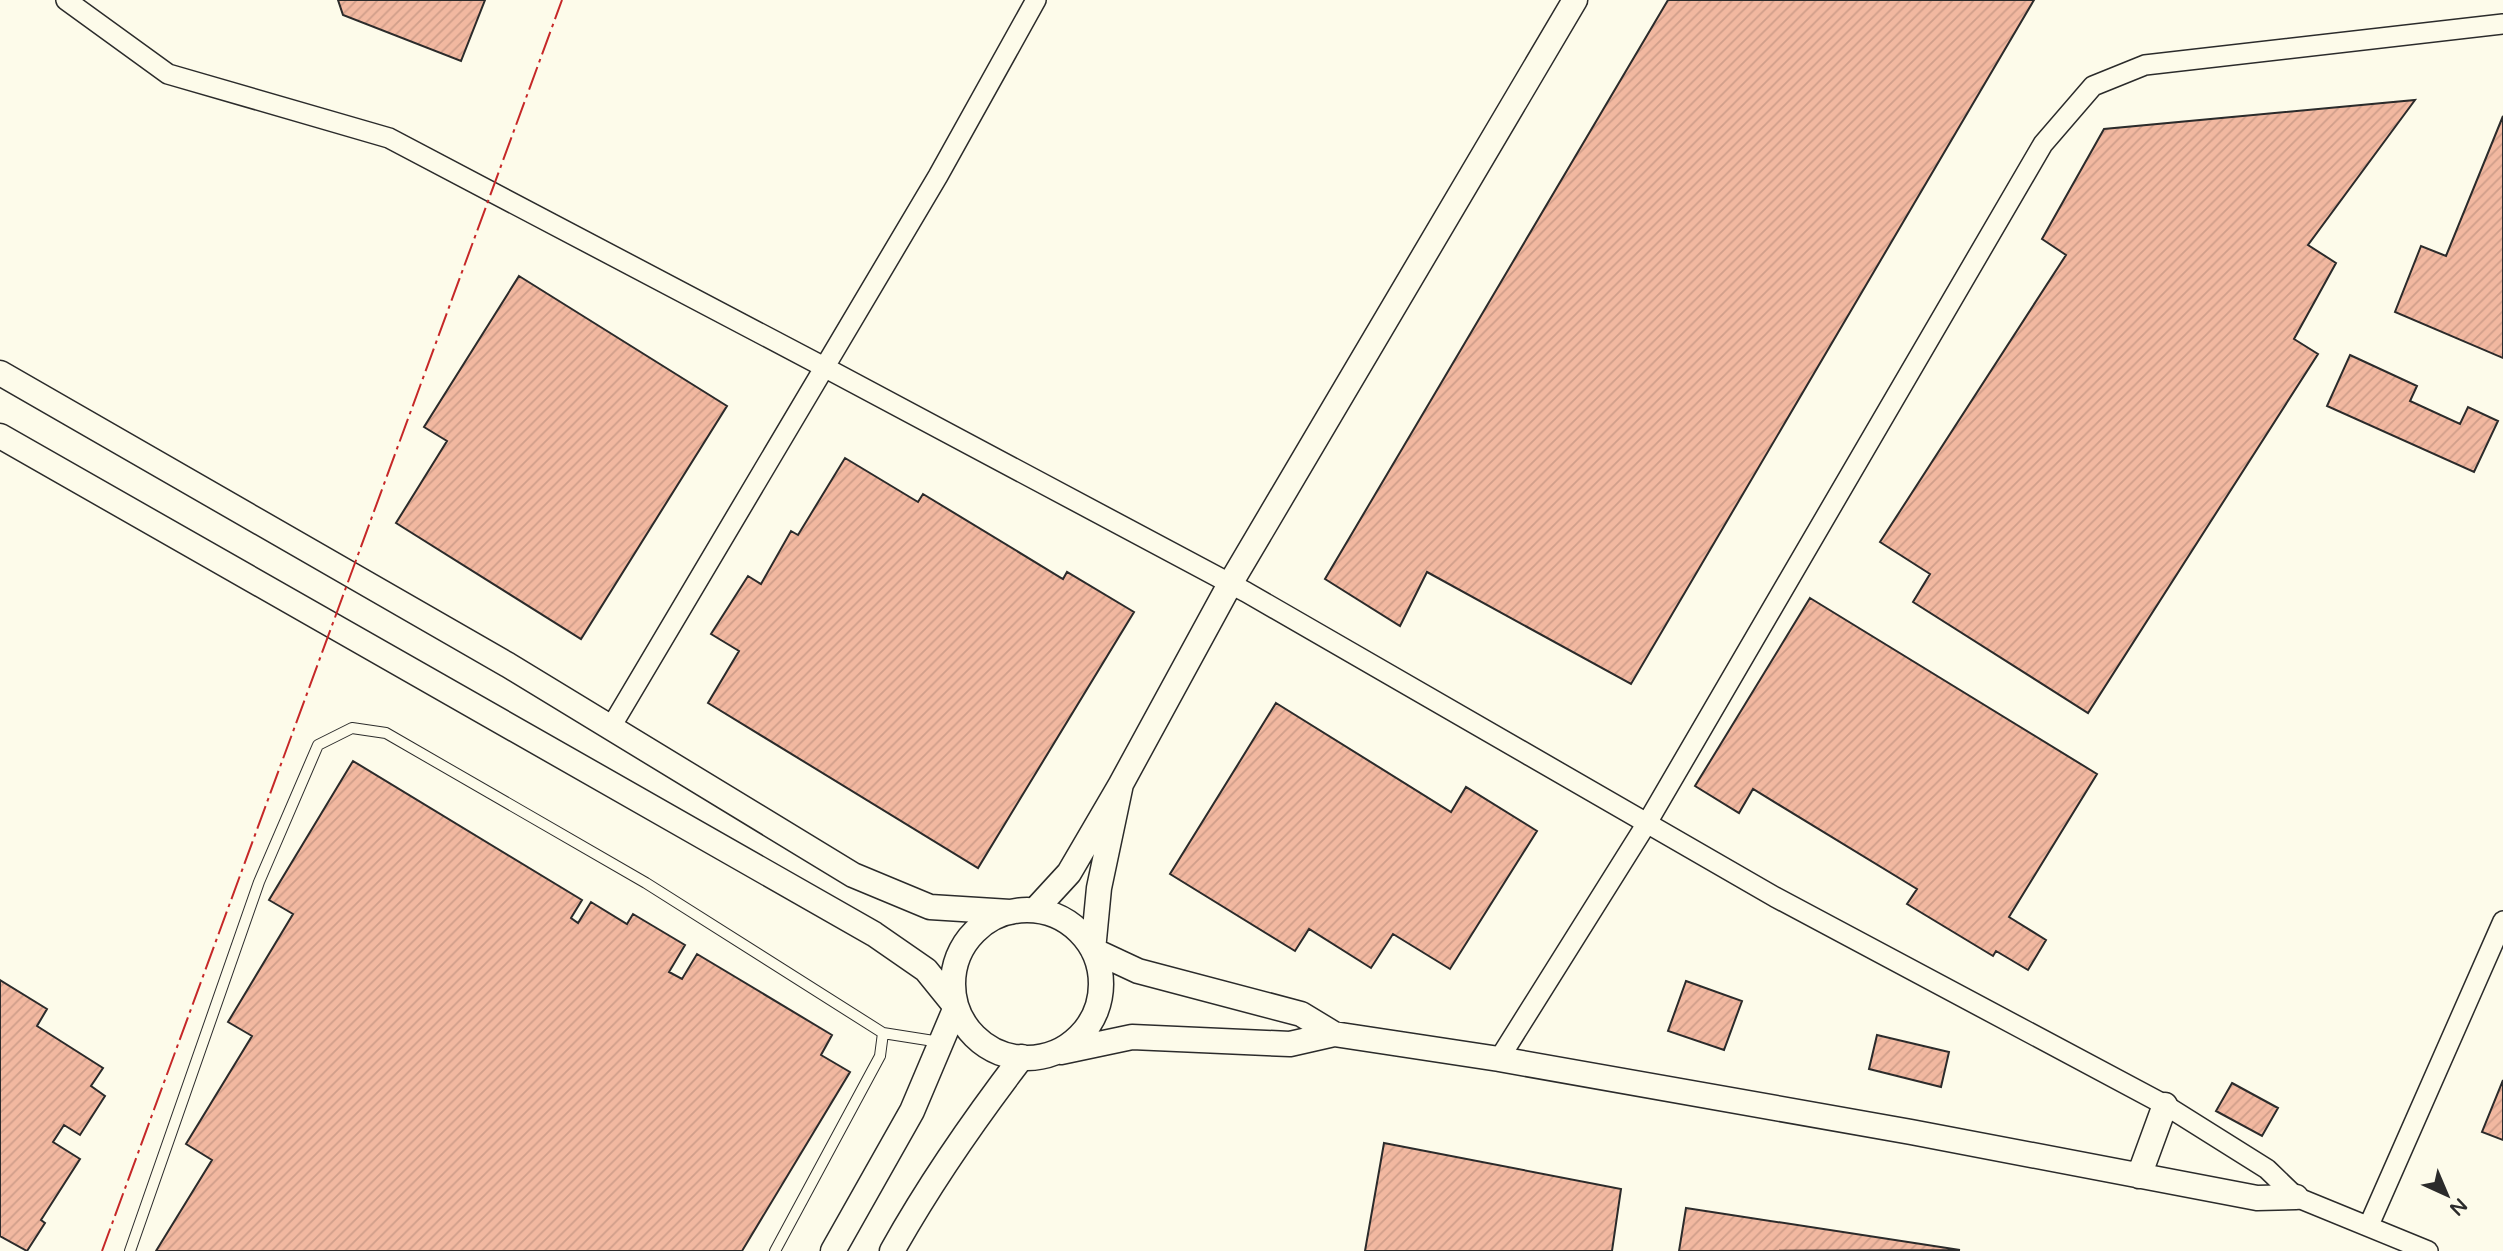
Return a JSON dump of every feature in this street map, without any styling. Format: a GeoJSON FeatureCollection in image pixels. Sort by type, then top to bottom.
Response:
{"type":"FeatureCollection","features":[{"type":"Feature","properties":{"kind":"street"},"geometry":{"type":"LineString","coordinates":[[66,0],[168,74],[389,138],[824,368],[1230,584],[1775,897],[2165,1105],[2267,1169],[2297,1197],[2428,1251]]}},
{"type":"Feature","properties":{"kind":"street"},"geometry":{"type":"LineString","coordinates":[[611,727],[938,176],[1036,0]]}},
{"type":"Feature","properties":{"kind":"street"},"geometry":{"type":"LineString","coordinates":[[833,1251],[912,1111],[956,1007],[953,983],[957,959],[969,937],[988,921],[1023,911],[1069,873],[1121,784],[1230,584],[1575,0]]}},
{"type":"Feature","properties":{"kind":"street"},"geometry":{"type":"LineString","coordinates":[[1499,1059],[1647,823],[2043,144],[2093,86],[2145,65],[2503,24]]}},
{"type":"Feature","properties":{"kind":"street"},"geometry":{"type":"LineString","coordinates":[[0,373],[508,665],[853,875],[930,907],[1023,911],[1059,916],[1079,930],[1093,950],[1101,973],[1100,998],[1092,1021],[1076,1040],[1055,1053]]}},
{"type":"Feature","properties":{"kind":"street"},"geometry":{"type":"LineString","coordinates":[[0,436],[874,934],[926,971],[956,1007],[967,1029],[985,1046],[1007,1056],[1031,1058],[1132,1037],[1290,1044],[1334,1034],[1499,1059],[1911,1132],[2257,1199],[2297,1197]]}},
{"type":"Feature","properties":{"kind":"street"},"geometry":{"type":"LineString","coordinates":[[1093,950],[1099,888],[1121,784]]}},
{"type":"Feature","properties":{"kind":"street"},"geometry":{"type":"LineString","coordinates":[[2369,1226],[2503,921]]}},
{"type":"Feature","properties":{"kind":"street"},"geometry":{"type":"LineString","coordinates":[[1093,950],[1138,971],[1301,1014],[1334,1034]]}},
{"type":"Feature","properties":{"kind":"street"},"geometry":{"type":"LineString","coordinates":[[892,1251],[921,1199],[969,1125],[1022,1057]]}},
{"type":"Feature","properties":{"kind":"street"},"geometry":{"type":"LineString","coordinates":[[2139,1176],[2165,1105]]}},
{"type":"Feature","properties":{"kind":"lane"},"geometry":{"type":"LineString","coordinates":[[130,1251],[264,870],[318,745],[352,728],[386,733],[646,883],[883,1032],[941,1042]]}},
{"type":"Feature","properties":{"kind":"lane"},"geometry":{"type":"LineString","coordinates":[[775,1251],[880,1056],[883,1032]]}},
{"type":"Feature","properties":{"kind":"building"},"geometry":{"type":"Polygon","coordinates":[[[338,0],[485,0],[461,61],[343,15],[338,0]]]}},
{"type":"Feature","properties":{"kind":"building"},"geometry":{"type":"Polygon","coordinates":[[[1668,0],[2034,0],[1631,684],[1427,572],[1400,626],[1325,579],[1668,0]]]}},
{"type":"Feature","properties":{"kind":"building"},"geometry":{"type":"Polygon","coordinates":[[[2415,100],[2308,245],[2336,263],[2294,339],[2318,354],[2088,713],[1913,602],[1930,574],[1880,542],[2066,255],[2042,239],[2104,129],[2415,100]]]}},
{"type":"Feature","properties":{"kind":"building"},"geometry":{"type":"Polygon","coordinates":[[[2503,116],[2503,358],[2395,312],[2421,246],[2446,256],[2503,116]]]}},
{"type":"Feature","properties":{"kind":"building"},"geometry":{"type":"Polygon","coordinates":[[[519,276],[727,406],[581,639],[396,523],[447,441],[424,427],[519,276]]]}},
{"type":"Feature","properties":{"kind":"building"},"geometry":{"type":"Polygon","coordinates":[[[2350,355],[2417,386],[2410,401],[2460,424],[2468,407],[2498,421],[2474,472],[2327,406],[2350,355]]]}},
{"type":"Feature","properties":{"kind":"building"},"geometry":{"type":"Polygon","coordinates":[[[845,458],[918,502],[923,494],[1063,579],[1067,572],[1134,612],[978,868],[708,703],[739,651],[711,634],[748,576],[761,584],[791,531],[798,535],[845,458]]]}},
{"type":"Feature","properties":{"kind":"building"},"geometry":{"type":"Polygon","coordinates":[[[1810,598],[2097,774],[2009,917],[2046,940],[2028,970],[1996,951],[1993,956],[1907,904],[1917,889],[1753,789],[1739,813],[1695,786],[1810,598]]]}},
{"type":"Feature","properties":{"kind":"building"},"geometry":{"type":"Polygon","coordinates":[[[1276,703],[1451,812],[1466,787],[1537,831],[1450,969],[1393,934],[1371,968],[1309,929],[1295,951],[1170,874],[1276,703]]]}},
{"type":"Feature","properties":{"kind":"building"},"geometry":{"type":"Polygon","coordinates":[[[353,761],[582,900],[571,918],[578,923],[591,902],[627,924],[633,914],[685,945],[669,972],[682,979],[697,954],[832,1035],[821,1055],[850,1072],[742,1251],[156,1251],[212,1160],[186,1144],[252,1036],[228,1022],[293,914],[269,900],[353,761]]]}},
{"type":"Feature","properties":{"kind":"building"},"geometry":{"type":"Polygon","coordinates":[[[0,980],[47,1009],[37,1026],[103,1068],[91,1086],[105,1096],[80,1135],[64,1125],[53,1142],[80,1159],[41,1220],[45,1223],[27,1251],[0,1236],[0,980]]]}},
{"type":"Feature","properties":{"kind":"building"},"geometry":{"type":"Polygon","coordinates":[[[1686,981],[1742,1001],[1724,1050],[1668,1031],[1686,981]]]}},
{"type":"Feature","properties":{"kind":"building"},"geometry":{"type":"Polygon","coordinates":[[[1877,1035],[1949,1052],[1941,1087],[1869,1069],[1877,1035]]]}},
{"type":"Feature","properties":{"kind":"building"},"geometry":{"type":"Polygon","coordinates":[[[2503,1080],[2503,1140],[2482,1132],[2503,1080]]]}},
{"type":"Feature","properties":{"kind":"building"},"geometry":{"type":"Polygon","coordinates":[[[2232,1083],[2278,1108],[2262,1136],[2216,1111],[2232,1083]]]}},
{"type":"Feature","properties":{"kind":"building"},"geometry":{"type":"Polygon","coordinates":[[[1384,1143],[1621,1189],[1612,1251],[1365,1251],[1384,1143]]]}},
{"type":"Feature","properties":{"kind":"building"},"geometry":{"type":"Polygon","coordinates":[[[1686,1208],[1960,1250],[1679,1251],[1686,1208]]]}},
{"type":"Feature","properties":{"kind":"power"},"geometry":{"type":"LineString","coordinates":[[102,1251],[562,0]]}}]}
